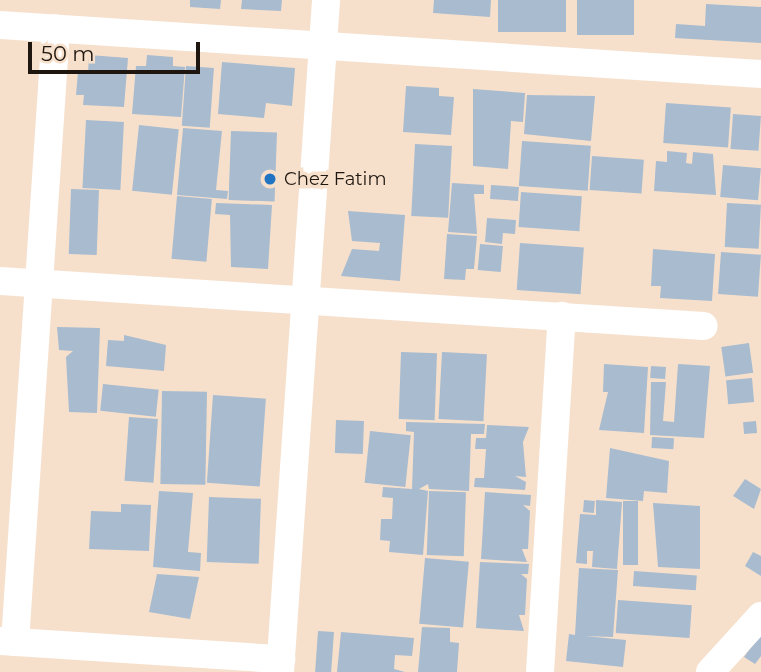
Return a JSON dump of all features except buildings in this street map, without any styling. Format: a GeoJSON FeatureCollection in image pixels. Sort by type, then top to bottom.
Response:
{"type":"FeatureCollection","features":[{"type":"Feature","properties":{"kind":"street"},"geometry":{"type":"LineString","coordinates":[[56,28],[40,282],[7,642],[281,666],[326,0]]}},
{"type":"Feature","properties":{"kind":"street"},"geometry":{"type":"LineString","coordinates":[[0,24],[761,74]]}},
{"type":"Feature","properties":{"kind":"street"},"geometry":{"type":"LineString","coordinates":[[0,281],[704,326]]}},
{"type":"Feature","properties":{"kind":"street"},"geometry":{"type":"LineString","coordinates":[[540,672],[562,316]]}},
{"type":"Feature","properties":{"kind":"street"},"geometry":{"type":"LineString","coordinates":[[710,672],[761,616]]}},
{"type":"Feature","properties":{"kind":"place","name":"Chez Fatim"},"geometry":{"type":"Point","coordinates":[270,179]}}]}
